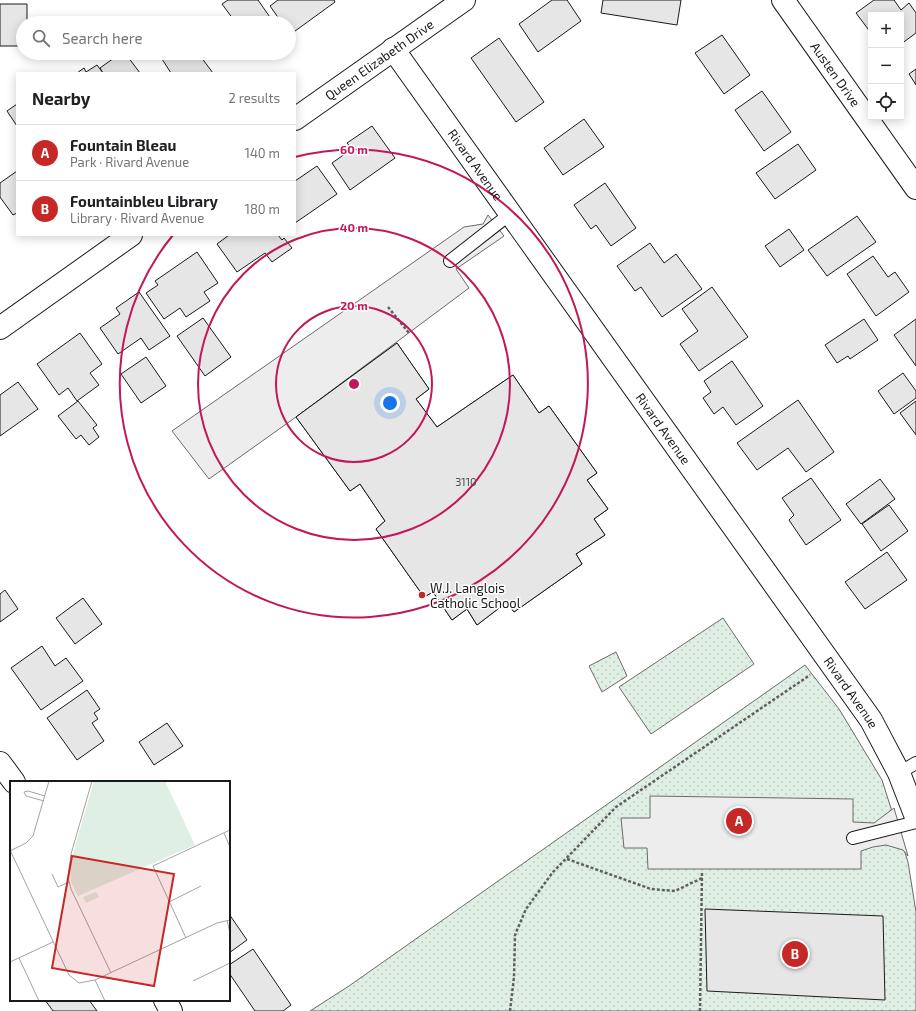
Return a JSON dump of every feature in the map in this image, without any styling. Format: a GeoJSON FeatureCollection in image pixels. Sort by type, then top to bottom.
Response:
{"type":"FeatureCollection","features":[{"type":"Feature","properties":{"kind":"street","name":"Queen Elizabeth Drive"},"geometry":{"type":"LineString","coordinates":[[296,118],[464,0]]}},
{"type":"Feature","properties":{"kind":"street","name":"Austen Drive"},"geometry":{"type":"LineString","coordinates":[[782,0],[916,188]]}},
{"type":"Feature","properties":{"kind":"street","name":"Rivard Avenue"},"geometry":{"type":"LineString","coordinates":[[393,49],[871,720],[908,768],[916,817]]}},
{"type":"Feature","properties":{"kind":"street"},"geometry":{"type":"LineString","coordinates":[[0,328],[130,236]]}},
{"type":"Feature","properties":{"kind":"street"},"geometry":{"type":"LineString","coordinates":[[0,763],[13,781]]}},
{"type":"Feature","properties":{"kind":"street"},"geometry":{"type":"LineString","coordinates":[[166,1001],[171,1011]]}},
{"type":"Feature","properties":{"kind":"lane"},"geometry":{"type":"LineString","coordinates":[[450,261],[510,214]]}},
{"type":"Feature","properties":{"kind":"lane"},"geometry":{"type":"LineString","coordinates":[[853,838],[916,822]]}},
{"type":"Feature","properties":{"kind":"path"},"geometry":{"type":"LineString","coordinates":[[388,307],[410,333]]}},
{"type":"Feature","properties":{"kind":"path"},"geometry":{"type":"LineString","coordinates":[[510,1011],[514,977],[515,935],[526,909],[553,872],[616,808],[805,678]]}},
{"type":"Feature","properties":{"kind":"path"},"geometry":{"type":"LineString","coordinates":[[566,858],[651,889],[675,891],[702,878]]}},
{"type":"Feature","properties":{"kind":"path"},"geometry":{"type":"LineString","coordinates":[[700,1011],[702,871]]}},
{"type":"Feature","properties":{"kind":"green space"},"geometry":{"type":"Polygon","coordinates":[[[723,618],[754,664],[651,734],[619,687],[723,618]]]}},
{"type":"Feature","properties":{"kind":"green space"},"geometry":{"type":"Polygon","coordinates":[[[616,652],[627,676],[602,692],[589,666],[616,652]]]}},
{"type":"Feature","properties":{"kind":"green space"},"geometry":{"type":"Polygon","coordinates":[[[805,665],[839,709],[882,780],[908,862],[916,912],[916,1011],[310,1011],[349,986],[805,665]]]}},
{"type":"Feature","properties":{"kind":"shaded area"},"geometry":{"type":"Polygon","coordinates":[[[488,215],[504,236],[456,269],[469,288],[296,417],[209,479],[172,431],[464,227],[483,224],[488,215]]]}},
{"type":"Feature","properties":{"kind":"shaded area"},"geometry":{"type":"Polygon","coordinates":[[[650,796],[853,799],[853,822],[874,823],[894,808],[908,856],[903,850],[886,845],[861,851],[861,869],[648,869],[647,848],[624,848],[621,818],[650,818],[650,796]]]}},
{"type":"Feature","properties":{"kind":"building"},"geometry":{"type":"Polygon","coordinates":[[[228,0],[258,0],[269,16],[231,16],[222,4],[228,0]]]}},
{"type":"Feature","properties":{"kind":"building"},"geometry":{"type":"Polygon","coordinates":[[[278,0],[334,0],[335,2],[296,30],[296,16],[277,16],[270,6],[278,0]]]}},
{"type":"Feature","properties":{"kind":"building"},"geometry":{"type":"Polygon","coordinates":[[[552,0],[567,0],[581,21],[538,52],[519,24],[552,0]]]}},
{"type":"Feature","properties":{"kind":"building"},"geometry":{"type":"Polygon","coordinates":[[[603,0],[681,0],[677,25],[601,13],[603,0]]]}},
{"type":"Feature","properties":{"kind":"building"},"geometry":{"type":"Polygon","coordinates":[[[874,0],[894,0],[901,10],[909,3],[916,13],[916,33],[904,42],[904,12],[868,12],[868,29],[856,13],[874,0]]]}},
{"type":"Feature","properties":{"kind":"building"},"geometry":{"type":"Polygon","coordinates":[[[0,4],[27,4],[27,16],[16,16],[16,46],[0,46],[0,4]]]}},
{"type":"Feature","properties":{"kind":"building"},"geometry":{"type":"Polygon","coordinates":[[[722,35],[750,75],[724,94],[695,53],[722,35]]]}},
{"type":"Feature","properties":{"kind":"building"},"geometry":{"type":"Polygon","coordinates":[[[499,38],[544,102],[516,122],[471,58],[499,38]]]}},
{"type":"Feature","properties":{"kind":"building"},"geometry":{"type":"Polygon","coordinates":[[[111,60],[130,60],[139,72],[102,72],[100,68],[111,60]]]}},
{"type":"Feature","properties":{"kind":"building"},"geometry":{"type":"Polygon","coordinates":[[[163,60],[203,60],[212,72],[170,72],[163,60]]]}},
{"type":"Feature","properties":{"kind":"building"},"geometry":{"type":"Polygon","coordinates":[[[97,65],[102,72],[86,72],[97,65]]]}},
{"type":"Feature","properties":{"kind":"building"},"geometry":{"type":"Polygon","coordinates":[[[84,68],[86,72],[78,72],[84,68]]]}},
{"type":"Feature","properties":{"kind":"building"},"geometry":{"type":"Polygon","coordinates":[[[916,69],[916,85],[909,74],[916,69]]]}},
{"type":"Feature","properties":{"kind":"building"},"geometry":{"type":"Polygon","coordinates":[[[762,91],[791,132],[764,151],[735,110],[762,91]]]}},
{"type":"Feature","properties":{"kind":"building"},"geometry":{"type":"Polygon","coordinates":[[[16,105],[16,124],[7,111],[16,105]]]}},
{"type":"Feature","properties":{"kind":"building"},"geometry":{"type":"Polygon","coordinates":[[[584,119],[604,147],[563,175],[544,148],[584,119]]]}},
{"type":"Feature","properties":{"kind":"building"},"geometry":{"type":"Polygon","coordinates":[[[372,126],[395,158],[350,190],[332,163],[352,149],[347,143],[372,126]]]}},
{"type":"Feature","properties":{"kind":"building"},"geometry":{"type":"Polygon","coordinates":[[[798,144],[816,170],[775,199],[756,173],[798,144]]]}},
{"type":"Feature","properties":{"kind":"building"},"geometry":{"type":"Polygon","coordinates":[[[317,166],[337,194],[296,222],[296,180],[317,166]]]}},
{"type":"Feature","properties":{"kind":"building"},"geometry":{"type":"Polygon","coordinates":[[[16,172],[16,214],[13,215],[0,197],[0,183],[16,172]]]}},
{"type":"Feature","properties":{"kind":"building"},"geometry":{"type":"Polygon","coordinates":[[[605,183],[636,228],[611,246],[596,225],[591,229],[574,205],[605,183]]]}},
{"type":"Feature","properties":{"kind":"building"},"geometry":{"type":"Polygon","coordinates":[[[857,216],[876,242],[827,276],[808,250],[857,216]]]}},
{"type":"Feature","properties":{"kind":"building"},"geometry":{"type":"Polygon","coordinates":[[[789,229],[804,250],[780,267],[765,246],[789,229]]]}},
{"type":"Feature","properties":{"kind":"building"},"geometry":{"type":"Polygon","coordinates":[[[228,236],[279,236],[282,240],[284,238],[292,248],[272,262],[265,253],[237,272],[217,244],[228,236]]]}},
{"type":"Feature","properties":{"kind":"building"},"geometry":{"type":"Polygon","coordinates":[[[650,243],[664,263],[676,254],[702,289],[662,317],[641,287],[635,291],[617,266],[650,243]]]}},
{"type":"Feature","properties":{"kind":"building"},"geometry":{"type":"Polygon","coordinates":[[[197,252],[218,283],[204,292],[210,301],[186,317],[180,308],[164,319],[146,293],[158,285],[155,281],[197,252]]]}},
{"type":"Feature","properties":{"kind":"building"},"geometry":{"type":"Polygon","coordinates":[[[873,256],[888,277],[895,272],[909,292],[876,316],[847,274],[873,256]]]}},
{"type":"Feature","properties":{"kind":"building"},"geometry":{"type":"Polygon","coordinates":[[[712,287],[748,337],[699,371],[680,344],[698,331],[682,309],[712,287]]]}},
{"type":"Feature","properties":{"kind":"building"},"geometry":{"type":"Polygon","coordinates":[[[139,292],[170,336],[149,350],[141,338],[118,354],[100,328],[120,314],[116,308],[139,292]]]}},
{"type":"Feature","properties":{"kind":"building"},"geometry":{"type":"Polygon","coordinates":[[[203,318],[231,357],[205,376],[177,336],[203,318]]]}},
{"type":"Feature","properties":{"kind":"building"},"geometry":{"type":"Polygon","coordinates":[[[864,319],[878,340],[850,359],[848,356],[837,363],[825,345],[864,319]]]}},
{"type":"Feature","properties":{"kind":"building"},"geometry":{"type":"Polygon","coordinates":[[[916,319],[916,366],[894,335],[916,319]]]}},
{"type":"Feature","properties":{"kind":"building"},"geometry":{"type":"Polygon","coordinates":[[[80,333],[102,364],[90,373],[99,385],[77,401],[68,388],[59,395],[37,364],[80,333]]]}},
{"type":"Feature","properties":{"kind":"building"},"geometry":{"type":"Polygon","coordinates":[[[397,343],[429,389],[416,399],[437,427],[513,375],[539,413],[549,406],[597,473],[587,480],[608,509],[594,519],[605,535],[576,554],[582,564],[514,612],[507,602],[477,625],[467,609],[452,620],[433,592],[424,597],[376,529],[385,521],[360,484],[350,491],[296,417],[397,343]],[[456,429],[429,450],[462,497],[490,477],[456,429]]]}},
{"type":"Feature","properties":{"kind":"building"},"geometry":{"type":"Polygon","coordinates":[[[397,343],[429,389],[416,399],[437,427],[513,375],[539,413],[549,406],[597,473],[587,480],[608,509],[594,519],[605,535],[576,554],[582,564],[514,612],[507,602],[477,625],[467,609],[452,620],[433,592],[424,597],[376,529],[385,521],[360,484],[350,491],[296,417],[397,343]]]}},
{"type":"Feature","properties":{"kind":"building"},"geometry":{"type":"Polygon","coordinates":[[[146,357],[166,386],[141,403],[121,374],[146,357]]]}},
{"type":"Feature","properties":{"kind":"building"},"geometry":{"type":"Polygon","coordinates":[[[732,361],[763,406],[736,425],[723,407],[714,414],[703,398],[711,392],[704,381],[732,361]]]}},
{"type":"Feature","properties":{"kind":"building"},"geometry":{"type":"Polygon","coordinates":[[[903,373],[916,391],[916,398],[894,414],[878,391],[903,373]]]}},
{"type":"Feature","properties":{"kind":"building"},"geometry":{"type":"Polygon","coordinates":[[[18,382],[38,409],[0,436],[0,395],[18,382]]]}},
{"type":"Feature","properties":{"kind":"building"},"geometry":{"type":"Polygon","coordinates":[[[798,400],[834,452],[806,472],[788,448],[757,470],[737,443],[798,400]]]}},
{"type":"Feature","properties":{"kind":"building"},"geometry":{"type":"Polygon","coordinates":[[[78,401],[97,425],[93,428],[99,437],[89,445],[81,435],[76,439],[58,416],[78,401]]]}},
{"type":"Feature","properties":{"kind":"building"},"geometry":{"type":"Polygon","coordinates":[[[916,401],[916,435],[900,413],[916,401]]]}},
{"type":"Feature","properties":{"kind":"building"},"geometry":{"type":"Polygon","coordinates":[[[811,478],[841,520],[806,545],[789,520],[794,515],[782,498],[811,478]]]}},
{"type":"Feature","properties":{"kind":"building"},"geometry":{"type":"Polygon","coordinates":[[[880,479],[895,499],[861,524],[846,504],[880,479]]]}},
{"type":"Feature","properties":{"kind":"building"},"geometry":{"type":"Polygon","coordinates":[[[889,505],[908,531],[881,551],[862,524],[889,505]]]}},
{"type":"Feature","properties":{"kind":"building"},"geometry":{"type":"Polygon","coordinates":[[[887,552],[907,580],[865,609],[845,582],[887,552]]]}},
{"type":"Feature","properties":{"kind":"building"},"geometry":{"type":"Polygon","coordinates":[[[5,590],[18,609],[0,622],[0,594],[5,590]]]}},
{"type":"Feature","properties":{"kind":"building"},"geometry":{"type":"Polygon","coordinates":[[[83,598],[102,624],[75,644],[56,618],[83,598]]]}},
{"type":"Feature","properties":{"kind":"building"},"geometry":{"type":"Polygon","coordinates":[[[42,646],[55,666],[66,658],[83,681],[41,710],[11,668],[42,646]]]}},
{"type":"Feature","properties":{"kind":"building"},"geometry":{"type":"Polygon","coordinates":[[[87,690],[100,709],[94,713],[98,719],[92,723],[104,741],[77,760],[47,718],[87,690]]]}},
{"type":"Feature","properties":{"kind":"building"},"geometry":{"type":"Polygon","coordinates":[[[167,723],[183,746],[154,765],[139,742],[167,723]]]}},
{"type":"Feature","properties":{"kind":"building"},"geometry":{"type":"Polygon","coordinates":[[[705,909],[883,916],[885,1000],[707,991],[705,909]]]}},
{"type":"Feature","properties":{"kind":"building"},"geometry":{"type":"Polygon","coordinates":[[[230,915],[247,940],[230,952],[230,915]]]}},
{"type":"Feature","properties":{"kind":"building"},"geometry":{"type":"Polygon","coordinates":[[[253,949],[291,1005],[283,1011],[255,1011],[230,974],[230,964],[253,949]]]}},
{"type":"Feature","properties":{"kind":"building"},"geometry":{"type":"Polygon","coordinates":[[[46,1001],[90,1001],[97,1011],[53,1011],[46,1001]]]}},
{"type":"Feature","properties":{"kind":"place","name":"W.J. Langlois Catholic School"},"geometry":{"type":"Point","coordinates":[422,595]}},
{"type":"Feature","properties":{"kind":"place","name":"Fountain Bleau"},"geometry":{"type":"Point","coordinates":[739,821]}},
{"type":"Feature","properties":{"kind":"place","name":"Fountainbleu Library"},"geometry":{"type":"Point","coordinates":[795,954]}}]}
